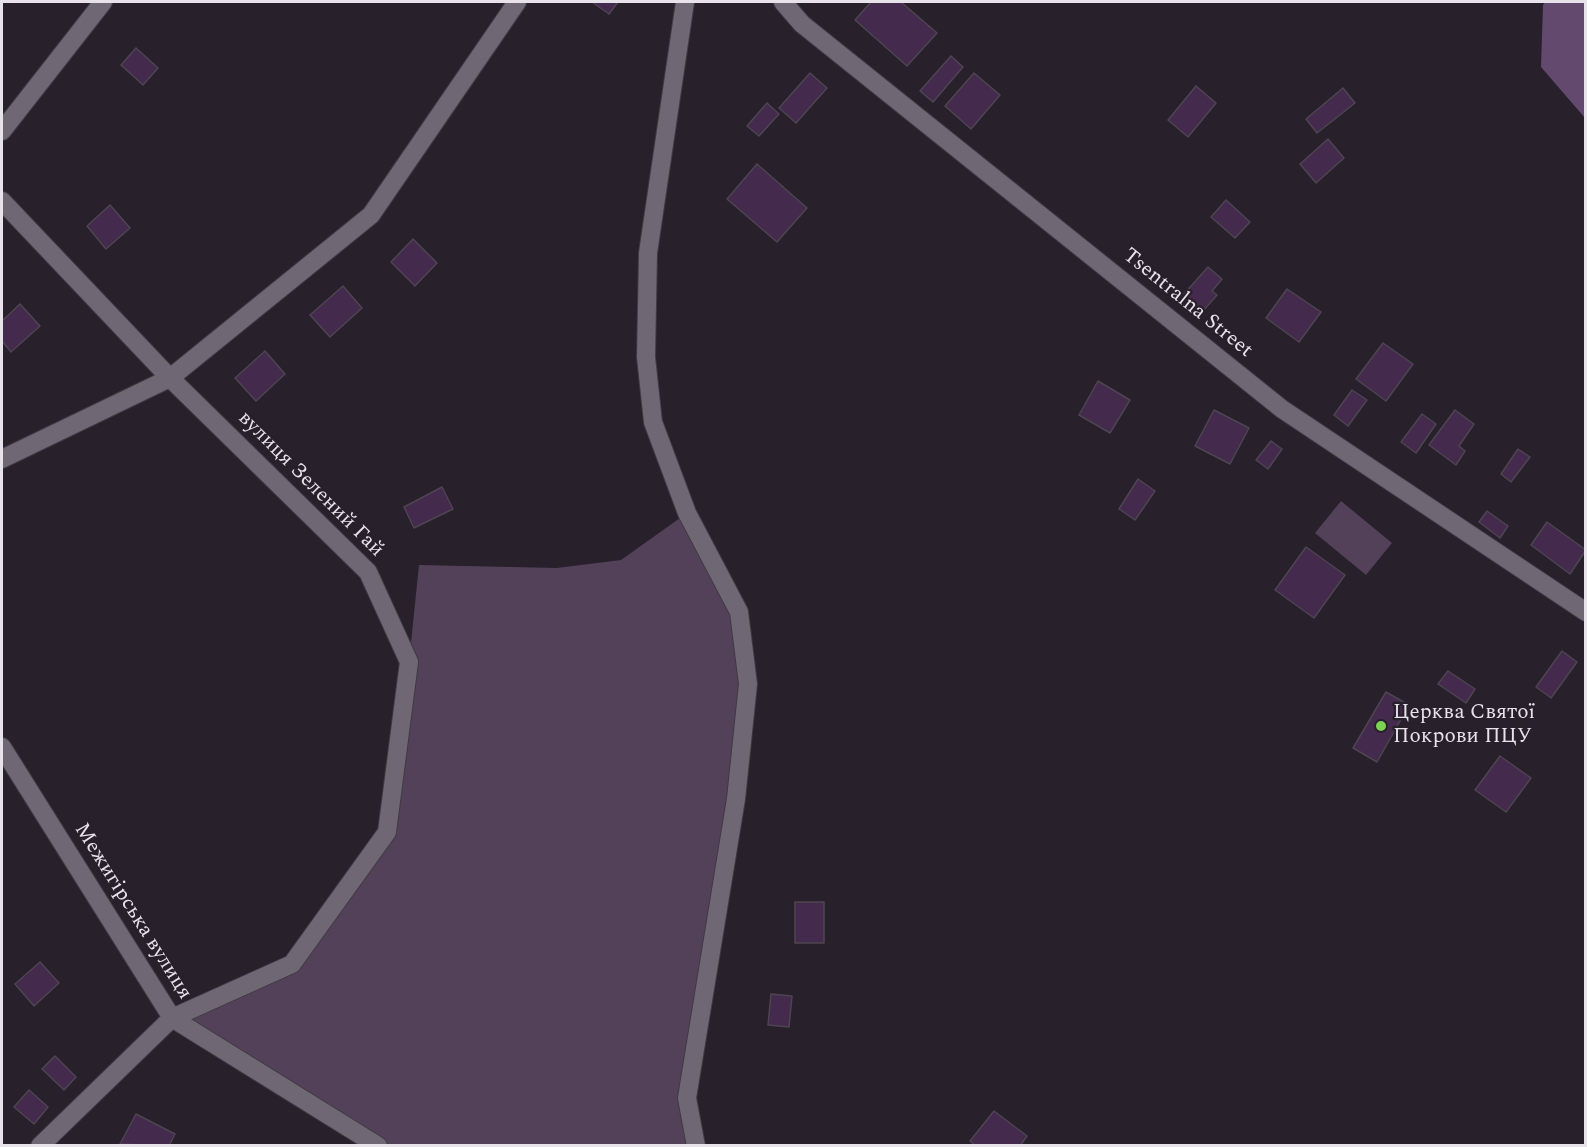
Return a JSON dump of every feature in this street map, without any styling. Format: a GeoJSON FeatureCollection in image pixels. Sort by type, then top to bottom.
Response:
{"type":"FeatureCollection","features":[{"type":"Feature","properties":{"kind":"street"},"geometry":{"type":"LineString","coordinates":[[2,131],[103,2]]}},
{"type":"Feature","properties":{"kind":"street"},"geometry":{"type":"LineString","coordinates":[[2,459],[170,378],[371,214],[517,2]]}},
{"type":"Feature","properties":{"kind":"street"},"geometry":{"type":"LineString","coordinates":[[685,2],[648,253],[646,357],[653,422],[687,513],[740,612],[747,684],[736,799],[687,1098],[696,1146]]}},
{"type":"Feature","properties":{"kind":"street","name":"Tsentralna Street"},"geometry":{"type":"LineString","coordinates":[[783,2],[812,31],[1282,409],[1586,612]]}},
{"type":"Feature","properties":{"kind":"street","name":"вулиця Зелений Гай"},"geometry":{"type":"LineString","coordinates":[[2,201],[170,378],[368,572],[409,662],[387,832],[292,964],[172,1018],[40,1146]]}},
{"type":"Feature","properties":{"kind":"street","name":"Межигірська вулиця"},"geometry":{"type":"LineString","coordinates":[[2,747],[172,1018],[378,1146]]}},
{"type":"Feature","properties":{"kind":"shaded area"},"geometry":{"type":"Polygon","coordinates":[[[1545,2],[1585,2],[1585,118],[1541,67],[1543,5],[1545,2]]]}},
{"type":"Feature","properties":{"kind":"shaded area"},"geometry":{"type":"Polygon","coordinates":[[[1341,501],[1392,543],[1366,575],[1315,533],[1341,501]]]}},
{"type":"Feature","properties":{"kind":"shaded area"},"geometry":{"type":"Polygon","coordinates":[[[687,513],[739,612],[748,684],[687,1098],[696,1145],[378,1145],[172,1018],[292,964],[387,832],[419,565],[557,568],[621,560],[687,513]]]}},
{"type":"Feature","properties":{"kind":"building"},"geometry":{"type":"Polygon","coordinates":[[[592,2],[618,2],[609,14],[592,2]]]}},
{"type":"Feature","properties":{"kind":"building"},"geometry":{"type":"Polygon","coordinates":[[[871,2],[901,2],[937,33],[907,66],[855,20],[871,2]]]}},
{"type":"Feature","properties":{"kind":"building"},"geometry":{"type":"Polygon","coordinates":[[[136,48],[158,68],[143,85],[121,65],[136,48]]]}},
{"type":"Feature","properties":{"kind":"building"},"geometry":{"type":"Polygon","coordinates":[[[951,56],[963,67],[933,102],[920,91],[951,56]]]}},
{"type":"Feature","properties":{"kind":"building"},"geometry":{"type":"Polygon","coordinates":[[[810,73],[827,88],[796,123],[779,108],[810,73]]]}},
{"type":"Feature","properties":{"kind":"building"},"geometry":{"type":"Polygon","coordinates":[[[974,73],[1000,95],[971,129],[945,106],[974,73]]]}},
{"type":"Feature","properties":{"kind":"building"},"geometry":{"type":"Polygon","coordinates":[[[1196,86],[1216,103],[1188,137],[1168,120],[1196,86]]]}},
{"type":"Feature","properties":{"kind":"building"},"geometry":{"type":"Polygon","coordinates":[[[1343,88],[1355,103],[1317,133],[1306,119],[1343,88]]]}},
{"type":"Feature","properties":{"kind":"building"},"geometry":{"type":"Polygon","coordinates":[[[767,103],[779,114],[759,136],[747,126],[767,103]]]}},
{"type":"Feature","properties":{"kind":"building"},"geometry":{"type":"Polygon","coordinates":[[[1328,139],[1344,158],[1316,183],[1300,164],[1328,139]]]}},
{"type":"Feature","properties":{"kind":"building"},"geometry":{"type":"Polygon","coordinates":[[[757,164],[807,208],[777,242],[727,199],[757,164]]]}},
{"type":"Feature","properties":{"kind":"building"},"geometry":{"type":"Polygon","coordinates":[[[1226,200],[1250,222],[1235,238],[1211,217],[1226,200]]]}},
{"type":"Feature","properties":{"kind":"building"},"geometry":{"type":"Polygon","coordinates":[[[110,205],[130,228],[106,249],[87,226],[110,205]]]}},
{"type":"Feature","properties":{"kind":"building"},"geometry":{"type":"Polygon","coordinates":[[[413,239],[437,263],[415,286],[391,262],[413,239]]]}},
{"type":"Feature","properties":{"kind":"building"},"geometry":{"type":"Polygon","coordinates":[[[1208,267],[1222,279],[1212,291],[1217,295],[1203,311],[1184,294],[1208,267]]]}},
{"type":"Feature","properties":{"kind":"building"},"geometry":{"type":"Polygon","coordinates":[[[343,286],[362,308],[330,337],[310,315],[343,286]]]}},
{"type":"Feature","properties":{"kind":"building"},"geometry":{"type":"Polygon","coordinates":[[[1287,289],[1321,312],[1299,342],[1266,318],[1287,289]]]}},
{"type":"Feature","properties":{"kind":"building"},"geometry":{"type":"Polygon","coordinates":[[[20,304],[40,326],[11,352],[2,341],[2,321],[20,304]]]}},
{"type":"Feature","properties":{"kind":"building"},"geometry":{"type":"Polygon","coordinates":[[[1383,343],[1413,364],[1386,401],[1356,379],[1383,343]]]}},
{"type":"Feature","properties":{"kind":"building"},"geometry":{"type":"Polygon","coordinates":[[[265,351],[285,374],[256,401],[235,378],[265,351]]]}},
{"type":"Feature","properties":{"kind":"building"},"geometry":{"type":"Polygon","coordinates":[[[1098,381],[1130,400],[1110,433],[1079,415],[1098,381]]]}},
{"type":"Feature","properties":{"kind":"building"},"geometry":{"type":"Polygon","coordinates":[[[1352,390],[1367,400],[1348,426],[1334,415],[1352,390]]]}},
{"type":"Feature","properties":{"kind":"building"},"geometry":{"type":"Polygon","coordinates":[[[1214,410],[1249,428],[1230,464],[1195,446],[1214,410]]]}},
{"type":"Feature","properties":{"kind":"building"},"geometry":{"type":"Polygon","coordinates":[[[1455,410],[1474,424],[1459,446],[1465,451],[1456,465],[1429,445],[1455,410]]]}},
{"type":"Feature","properties":{"kind":"building"},"geometry":{"type":"Polygon","coordinates":[[[1422,414],[1436,424],[1416,453],[1401,442],[1422,414]]]}},
{"type":"Feature","properties":{"kind":"building"},"geometry":{"type":"Polygon","coordinates":[[[1271,441],[1282,449],[1268,469],[1256,460],[1271,441]]]}},
{"type":"Feature","properties":{"kind":"building"},"geometry":{"type":"Polygon","coordinates":[[[1518,449],[1530,457],[1511,482],[1501,474],[1518,449]]]}},
{"type":"Feature","properties":{"kind":"building"},"geometry":{"type":"Polygon","coordinates":[[[1138,479],[1155,491],[1135,520],[1119,509],[1138,479]]]}},
{"type":"Feature","properties":{"kind":"building"},"geometry":{"type":"Polygon","coordinates":[[[442,487],[453,509],[414,528],[404,507],[442,487]]]}},
{"type":"Feature","properties":{"kind":"building"},"geometry":{"type":"Polygon","coordinates":[[[1487,511],[1508,526],[1500,538],[1479,522],[1487,511]]]}},
{"type":"Feature","properties":{"kind":"building"},"geometry":{"type":"Polygon","coordinates":[[[1547,522],[1586,550],[1570,574],[1531,545],[1547,522]]]}},
{"type":"Feature","properties":{"kind":"building"},"geometry":{"type":"Polygon","coordinates":[[[1306,547],[1345,575],[1314,618],[1275,590],[1306,547]]]}},
{"type":"Feature","properties":{"kind":"building"},"geometry":{"type":"Polygon","coordinates":[[[1562,651],[1577,662],[1551,698],[1536,687],[1562,651]]]}},
{"type":"Feature","properties":{"kind":"building"},"geometry":{"type":"Polygon","coordinates":[[[1448,671],[1475,689],[1466,703],[1438,684],[1448,671]]]}},
{"type":"Feature","properties":{"kind":"building","name":"Церква Святої Покрови ПЦУ"},"geometry":{"type":"Polygon","coordinates":[[[1386,692],[1409,705],[1377,762],[1353,748],[1386,692]]]}},
{"type":"Feature","properties":{"kind":"building"},"geometry":{"type":"Polygon","coordinates":[[[1500,756],[1531,778],[1506,812],[1475,790],[1500,756]]]}},
{"type":"Feature","properties":{"kind":"building"},"geometry":{"type":"Polygon","coordinates":[[[795,902],[824,902],[824,943],[795,943],[795,902]]]}},
{"type":"Feature","properties":{"kind":"building"},"geometry":{"type":"Polygon","coordinates":[[[40,962],[59,983],[34,1006],[15,984],[40,962]]]}},
{"type":"Feature","properties":{"kind":"building"},"geometry":{"type":"Polygon","coordinates":[[[771,994],[792,996],[789,1027],[768,1025],[771,994]]]}},
{"type":"Feature","properties":{"kind":"building"},"geometry":{"type":"Polygon","coordinates":[[[55,1056],[76,1077],[64,1090],[42,1069],[55,1056]]]}},
{"type":"Feature","properties":{"kind":"building"},"geometry":{"type":"Polygon","coordinates":[[[29,1090],[48,1107],[34,1124],[14,1107],[29,1090]]]}},
{"type":"Feature","properties":{"kind":"building"},"geometry":{"type":"Polygon","coordinates":[[[994,1111],[1027,1136],[1020,1146],[976,1146],[970,1141],[994,1111]]]}},
{"type":"Feature","properties":{"kind":"building"},"geometry":{"type":"Polygon","coordinates":[[[136,1114],[175,1134],[169,1146],[120,1144],[136,1114]]]}},
{"type":"Feature","properties":{"kind":"place","name":"Церква Святої Покрови ПЦУ"},"geometry":{"type":"Point","coordinates":[1381,726]}}]}
